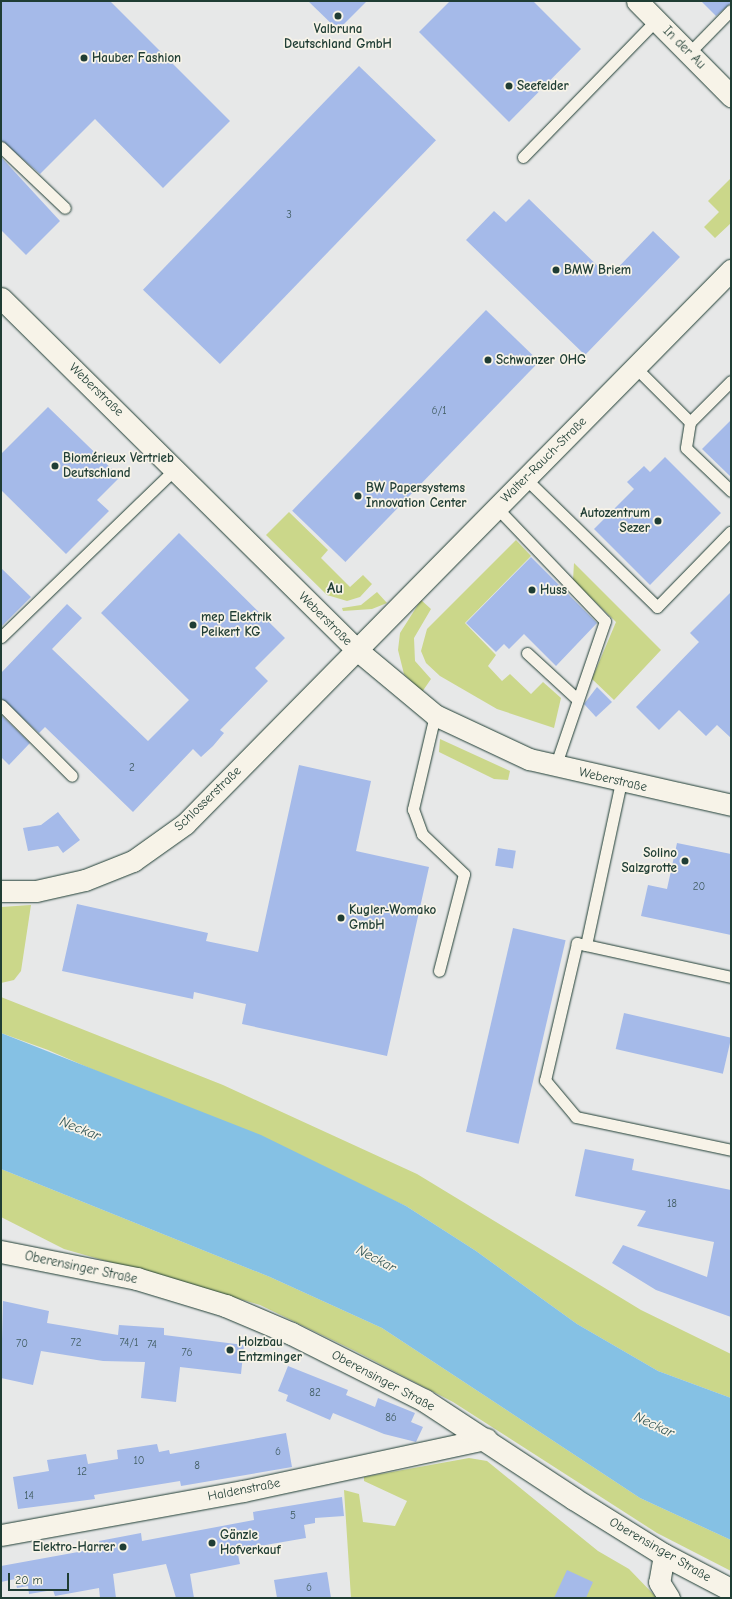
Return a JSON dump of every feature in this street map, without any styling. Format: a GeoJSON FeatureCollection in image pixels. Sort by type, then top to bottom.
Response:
{"type":"FeatureCollection","features":[{"type":"Feature","properties":{"kind":"street","name":"In der Au"},"geometry":{"type":"LineString","coordinates":[[637,1],[731,96]]}},
{"type":"Feature","properties":{"kind":"street","name":"Walter-Rauch-Straße"},"geometry":{"type":"LineString","coordinates":[[357,650],[731,270]]}},
{"type":"Feature","properties":{"kind":"street","name":"Weberstraße"},"geometry":{"type":"LineString","coordinates":[[1,298],[176,468],[357,650],[435,715],[529,759],[555,767],[731,805]]}},
{"type":"Feature","properties":{"kind":"street","name":"Schlosserstraße"},"geometry":{"type":"LineString","coordinates":[[1,891],[36,891],[85,880],[133,861],[185,824],[357,650]]}},
{"type":"Feature","properties":{"kind":"street","name":"Oberensinger Straße"},"geometry":{"type":"LineString","coordinates":[[1,1252],[137,1279],[226,1306],[292,1334],[425,1402],[486,1439],[664,1555],[731,1590]]}},
{"type":"Feature","properties":{"kind":"street","name":"Haldenstraße"},"geometry":{"type":"LineString","coordinates":[[1,1535],[250,1490],[486,1439]]}},
{"type":"Feature","properties":{"kind":"street"},"geometry":{"type":"LineString","coordinates":[[664,1555],[659,1582],[669,1598]]}},
{"type":"Feature","properties":{"kind":"lane"},"geometry":{"type":"LineString","coordinates":[[689,54],[731,10]]}},
{"type":"Feature","properties":{"kind":"lane"},"geometry":{"type":"LineString","coordinates":[[523,158],[656,20]]}},
{"type":"Feature","properties":{"kind":"lane"},"geometry":{"type":"LineString","coordinates":[[1,147],[65,208]]}},
{"type":"Feature","properties":{"kind":"lane"},"geometry":{"type":"LineString","coordinates":[[635,367],[690,422]]}},
{"type":"Feature","properties":{"kind":"lane"},"geometry":{"type":"LineString","coordinates":[[731,381],[690,422],[686,448],[731,492]]}},
{"type":"Feature","properties":{"kind":"lane"},"geometry":{"type":"LineString","coordinates":[[1,637],[176,468]]}},
{"type":"Feature","properties":{"kind":"lane"},"geometry":{"type":"LineString","coordinates":[[526,479],[657,607],[730,532]]}},
{"type":"Feature","properties":{"kind":"lane"},"geometry":{"type":"LineString","coordinates":[[497,508],[605,621],[576,698],[555,767]]}},
{"type":"Feature","properties":{"kind":"lane"},"geometry":{"type":"LineString","coordinates":[[527,653],[576,698]]}},
{"type":"Feature","properties":{"kind":"lane"},"geometry":{"type":"LineString","coordinates":[[1,705],[72,776]]}},
{"type":"Feature","properties":{"kind":"lane"},"geometry":{"type":"LineString","coordinates":[[435,715],[413,810],[422,834],[464,874],[439,971]]}},
{"type":"Feature","properties":{"kind":"lane"},"geometry":{"type":"LineString","coordinates":[[586,945],[621,782]]}},
{"type":"Feature","properties":{"kind":"lane"},"geometry":{"type":"LineString","coordinates":[[731,977],[577,944],[545,1080],[576,1117],[731,1150]]}},
{"type":"Feature","properties":{"kind":"green space"},"geometry":{"type":"Polygon","coordinates":[[[731,178],[731,223],[715,238],[704,227],[719,212],[708,201],[731,178]]]}},
{"type":"Feature","properties":{"kind":"green space"},"geometry":{"type":"Polygon","coordinates":[[[289,512],[328,550],[321,558],[350,587],[363,575],[372,584],[360,597],[347,601],[327,595],[266,535],[289,512]]]}},
{"type":"Feature","properties":{"kind":"green space"},"geometry":{"type":"Polygon","coordinates":[[[516,540],[531,556],[465,623],[496,655],[488,666],[502,681],[510,674],[531,694],[543,682],[561,698],[554,728],[497,709],[440,676],[426,663],[421,651],[427,629],[516,540]]]}},
{"type":"Feature","properties":{"kind":"green space"},"geometry":{"type":"Polygon","coordinates":[[[574,563],[661,650],[614,700],[592,679],[616,622],[573,580],[574,563]]]}},
{"type":"Feature","properties":{"kind":"green space"},"geometry":{"type":"Polygon","coordinates":[[[377,592],[387,603],[372,609],[343,611],[342,608],[361,605],[377,592]]]}},
{"type":"Feature","properties":{"kind":"green space"},"geometry":{"type":"Polygon","coordinates":[[[421,600],[431,609],[414,638],[415,661],[431,679],[422,692],[404,674],[398,650],[400,633],[421,600]]]}},
{"type":"Feature","properties":{"kind":"green space"},"geometry":{"type":"Polygon","coordinates":[[[440,739],[510,771],[508,780],[494,779],[439,752],[440,739]]]}},
{"type":"Feature","properties":{"kind":"green space"},"geometry":{"type":"Polygon","coordinates":[[[31,905],[21,971],[14,980],[1,983],[1,907],[31,905]]]}},
{"type":"Feature","properties":{"kind":"green space"},"geometry":{"type":"Polygon","coordinates":[[[1,997],[223,1085],[417,1174],[641,1310],[731,1354],[731,1398],[658,1371],[577,1324],[476,1251],[406,1206],[48,1050],[1,1033],[1,997]]]}},
{"type":"Feature","properties":{"kind":"green space"},"geometry":{"type":"Polygon","coordinates":[[[1,1169],[270,1277],[382,1328],[640,1498],[731,1540],[731,1571],[657,1533],[453,1402],[355,1351],[260,1305],[64,1249],[1,1217],[1,1169]]]}},
{"type":"Feature","properties":{"kind":"green space"},"geometry":{"type":"Polygon","coordinates":[[[469,1458],[487,1461],[598,1551],[629,1569],[657,1598],[351,1598],[344,1490],[359,1494],[363,1522],[395,1526],[407,1501],[364,1481],[364,1477],[469,1458]]]}},
{"type":"Feature","properties":{"kind":"water","name":"Neckar"},"geometry":{"type":"Polygon","coordinates":[[[1,1033],[261,1135],[406,1206],[476,1251],[577,1324],[658,1371],[731,1398],[731,1540],[640,1498],[382,1328],[270,1277],[1,1169],[1,1033]]]}},
{"type":"Feature","properties":{"kind":"building","name":"Hauber Fashion"},"geometry":{"type":"Polygon","coordinates":[[[1,1],[110,1],[230,121],[163,188],[95,119],[40,174],[1,140],[1,1]]]}},
{"type":"Feature","properties":{"kind":"building","name":"Valbruna Deutschland GmbH"},"geometry":{"type":"Polygon","coordinates":[[[308,1],[367,1],[338,30],[308,1]]]}},
{"type":"Feature","properties":{"kind":"building","name":"Seefelder"},"geometry":{"type":"Polygon","coordinates":[[[450,1],[533,1],[581,49],[509,122],[419,32],[450,1]]]}},
{"type":"Feature","properties":{"kind":"building"},"geometry":{"type":"Polygon","coordinates":[[[701,1],[731,1],[731,3],[716,16],[701,1]]]}},
{"type":"Feature","properties":{"kind":"building"},"geometry":{"type":"Polygon","coordinates":[[[359,66],[436,140],[220,364],[143,290],[359,66]]]}},
{"type":"Feature","properties":{"kind":"building"},"geometry":{"type":"Polygon","coordinates":[[[1,157],[60,221],[26,255],[1,230],[1,157]]]}},
{"type":"Feature","properties":{"kind":"building"},"geometry":{"type":"Polygon","coordinates":[[[529,199],[609,277],[653,231],[680,257],[585,355],[466,240],[494,211],[506,222],[529,199]]]}},
{"type":"Feature","properties":{"kind":"building"},"geometry":{"type":"Polygon","coordinates":[[[486,310],[539,361],[345,562],[292,511],[486,310]]]}},
{"type":"Feature","properties":{"kind":"building","name":"Biomérieux Vertrieb Deutschland"},"geometry":{"type":"Polygon","coordinates":[[[48,407],[120,477],[97,500],[109,511],[66,554],[1,490],[1,454],[48,407]]]}},
{"type":"Feature","properties":{"kind":"building"},"geometry":{"type":"Polygon","coordinates":[[[731,420],[731,477],[702,449],[731,420]]]}},
{"type":"Feature","properties":{"kind":"building","name":"Autozentrum Sezer"},"geometry":{"type":"Polygon","coordinates":[[[665,457],[721,513],[650,585],[594,529],[634,489],[627,482],[644,466],[650,472],[665,457]]]}},
{"type":"Feature","properties":{"kind":"building"},"geometry":{"type":"Polygon","coordinates":[[[179,533],[285,638],[255,668],[268,681],[220,730],[224,733],[213,746],[201,757],[193,749],[133,812],[45,727],[39,733],[1,698],[1,673],[67,604],[82,618],[52,649],[148,741],[189,700],[101,613],[179,533]]]}},
{"type":"Feature","properties":{"kind":"building","name":"Huss"},"geometry":{"type":"Polygon","coordinates":[[[531,557],[597,623],[556,666],[524,634],[509,649],[504,644],[496,652],[466,623],[531,557]]]}},
{"type":"Feature","properties":{"kind":"building"},"geometry":{"type":"Polygon","coordinates":[[[1,568],[31,597],[1,627],[1,568]]]}},
{"type":"Feature","properties":{"kind":"building"},"geometry":{"type":"Polygon","coordinates":[[[731,592],[731,738],[717,725],[706,736],[679,710],[659,730],[636,707],[699,642],[690,633],[731,592]]]}},
{"type":"Feature","properties":{"kind":"building"},"geometry":{"type":"Polygon","coordinates":[[[597,687],[612,702],[596,717],[584,704],[597,687]]]}},
{"type":"Feature","properties":{"kind":"building"},"geometry":{"type":"Polygon","coordinates":[[[1,715],[30,743],[9,765],[1,757],[1,715]]]}},
{"type":"Feature","properties":{"kind":"building","name":"Kugler-Womako GmbH"},"geometry":{"type":"Polygon","coordinates":[[[299,765],[371,781],[356,851],[429,867],[387,1056],[242,1024],[246,1004],[194,992],[193,999],[62,971],[77,904],[208,933],[206,941],[258,952],[299,765]]]}},
{"type":"Feature","properties":{"kind":"building"},"geometry":{"type":"Polygon","coordinates":[[[58,812],[80,840],[63,853],[58,846],[28,851],[23,828],[41,825],[58,812]]]}},
{"type":"Feature","properties":{"kind":"building"},"geometry":{"type":"Polygon","coordinates":[[[677,843],[731,854],[731,935],[641,916],[648,885],[667,889],[677,843]]]}},
{"type":"Feature","properties":{"kind":"building"},"geometry":{"type":"Polygon","coordinates":[[[498,848],[516,851],[513,869],[495,866],[498,848]]]}},
{"type":"Feature","properties":{"kind":"building"},"geometry":{"type":"Polygon","coordinates":[[[513,928],[566,940],[519,1144],[466,1132],[513,928]]]}},
{"type":"Feature","properties":{"kind":"building"},"geometry":{"type":"Polygon","coordinates":[[[624,1013],[731,1038],[723,1074],[616,1049],[624,1013]]]}},
{"type":"Feature","properties":{"kind":"building"},"geometry":{"type":"Polygon","coordinates":[[[585,1149],[634,1159],[632,1170],[731,1190],[731,1317],[656,1290],[612,1263],[623,1245],[707,1277],[714,1242],[637,1226],[646,1211],[575,1196],[585,1149]]]}},
{"type":"Feature","properties":{"kind":"building"},"geometry":{"type":"Polygon","coordinates":[[[3,1301],[49,1311],[47,1323],[118,1335],[119,1325],[164,1328],[164,1335],[244,1345],[241,1374],[180,1367],[176,1402],[141,1398],[145,1362],[103,1361],[41,1351],[33,1385],[1,1378],[3,1301]]]}},
{"type":"Feature","properties":{"kind":"building"},"geometry":{"type":"Polygon","coordinates":[[[288,1366],[348,1390],[346,1395],[375,1407],[378,1398],[415,1413],[411,1422],[423,1427],[416,1442],[384,1434],[333,1413],[330,1420],[286,1401],[288,1395],[278,1391],[288,1366]]]}},
{"type":"Feature","properties":{"kind":"building"},"geometry":{"type":"Polygon","coordinates":[[[286,1433],[292,1467],[181,1486],[180,1481],[94,1495],[95,1499],[18,1509],[13,1477],[49,1471],[47,1460],[86,1454],[88,1464],[118,1459],[117,1450],[157,1444],[159,1452],[169,1450],[170,1454],[286,1433]]]}},
{"type":"Feature","properties":{"kind":"building"},"geometry":{"type":"Polygon","coordinates":[[[342,1497],[344,1516],[315,1518],[315,1523],[304,1525],[306,1538],[237,1550],[240,1564],[190,1574],[194,1598],[176,1598],[166,1564],[113,1574],[116,1598],[100,1598],[99,1588],[55,1596],[53,1590],[29,1594],[28,1586],[17,1588],[15,1579],[1,1582],[1,1566],[100,1548],[99,1541],[141,1533],[142,1541],[254,1520],[253,1512],[342,1497]]]}},
{"type":"Feature","properties":{"kind":"building"},"geometry":{"type":"Polygon","coordinates":[[[567,1570],[593,1582],[586,1598],[554,1598],[567,1570]]]}},
{"type":"Feature","properties":{"kind":"building"},"geometry":{"type":"Polygon","coordinates":[[[327,1572],[331,1598],[277,1598],[274,1580],[327,1572]]]}},
{"type":"Feature","properties":{"kind":"place","name":"Valbruna Deutschland GmbH"},"geometry":{"type":"Point","coordinates":[338,16]}},
{"type":"Feature","properties":{"kind":"place","name":"Hauber Fashion"},"geometry":{"type":"Point","coordinates":[84,58]}},
{"type":"Feature","properties":{"kind":"place","name":"Seefelder"},"geometry":{"type":"Point","coordinates":[509,86]}},
{"type":"Feature","properties":{"kind":"place","name":"BMW Briem"},"geometry":{"type":"Point","coordinates":[556,270]}},
{"type":"Feature","properties":{"kind":"place","name":"Schwanzer OHG"},"geometry":{"type":"Point","coordinates":[488,360]}},
{"type":"Feature","properties":{"kind":"place","name":"Biomérieux Vertrieb Deutschland"},"geometry":{"type":"Point","coordinates":[55,466]}},
{"type":"Feature","properties":{"kind":"place","name":"BW Papersystems Innovation Center"},"geometry":{"type":"Point","coordinates":[358,496]}},
{"type":"Feature","properties":{"kind":"place","name":"Autozentrum Sezer"},"geometry":{"type":"Point","coordinates":[658,521]}},
{"type":"Feature","properties":{"kind":"place","name":"Huss"},"geometry":{"type":"Point","coordinates":[532,590]}},
{"type":"Feature","properties":{"kind":"place","name":"mep Elektrik Peikert KG"},"geometry":{"type":"Point","coordinates":[193,625]}},
{"type":"Feature","properties":{"kind":"place","name":"Solino Salzgrotte"},"geometry":{"type":"Point","coordinates":[685,861]}},
{"type":"Feature","properties":{"kind":"place","name":"Kugler-Womako GmbH"},"geometry":{"type":"Point","coordinates":[341,918]}},
{"type":"Feature","properties":{"kind":"place","name":"Holzbau Entzminger"},"geometry":{"type":"Point","coordinates":[230,1350]}},
{"type":"Feature","properties":{"kind":"place","name":"Gänzle Hofverkauf"},"geometry":{"type":"Point","coordinates":[212,1543]}},
{"type":"Feature","properties":{"kind":"place","name":"Elektro-Harrer"},"geometry":{"type":"Point","coordinates":[123,1547]}},
{"type":"Feature","properties":{"kind":"district","name":"Au"},"geometry":{"type":"Point","coordinates":[335,589]}}]}
